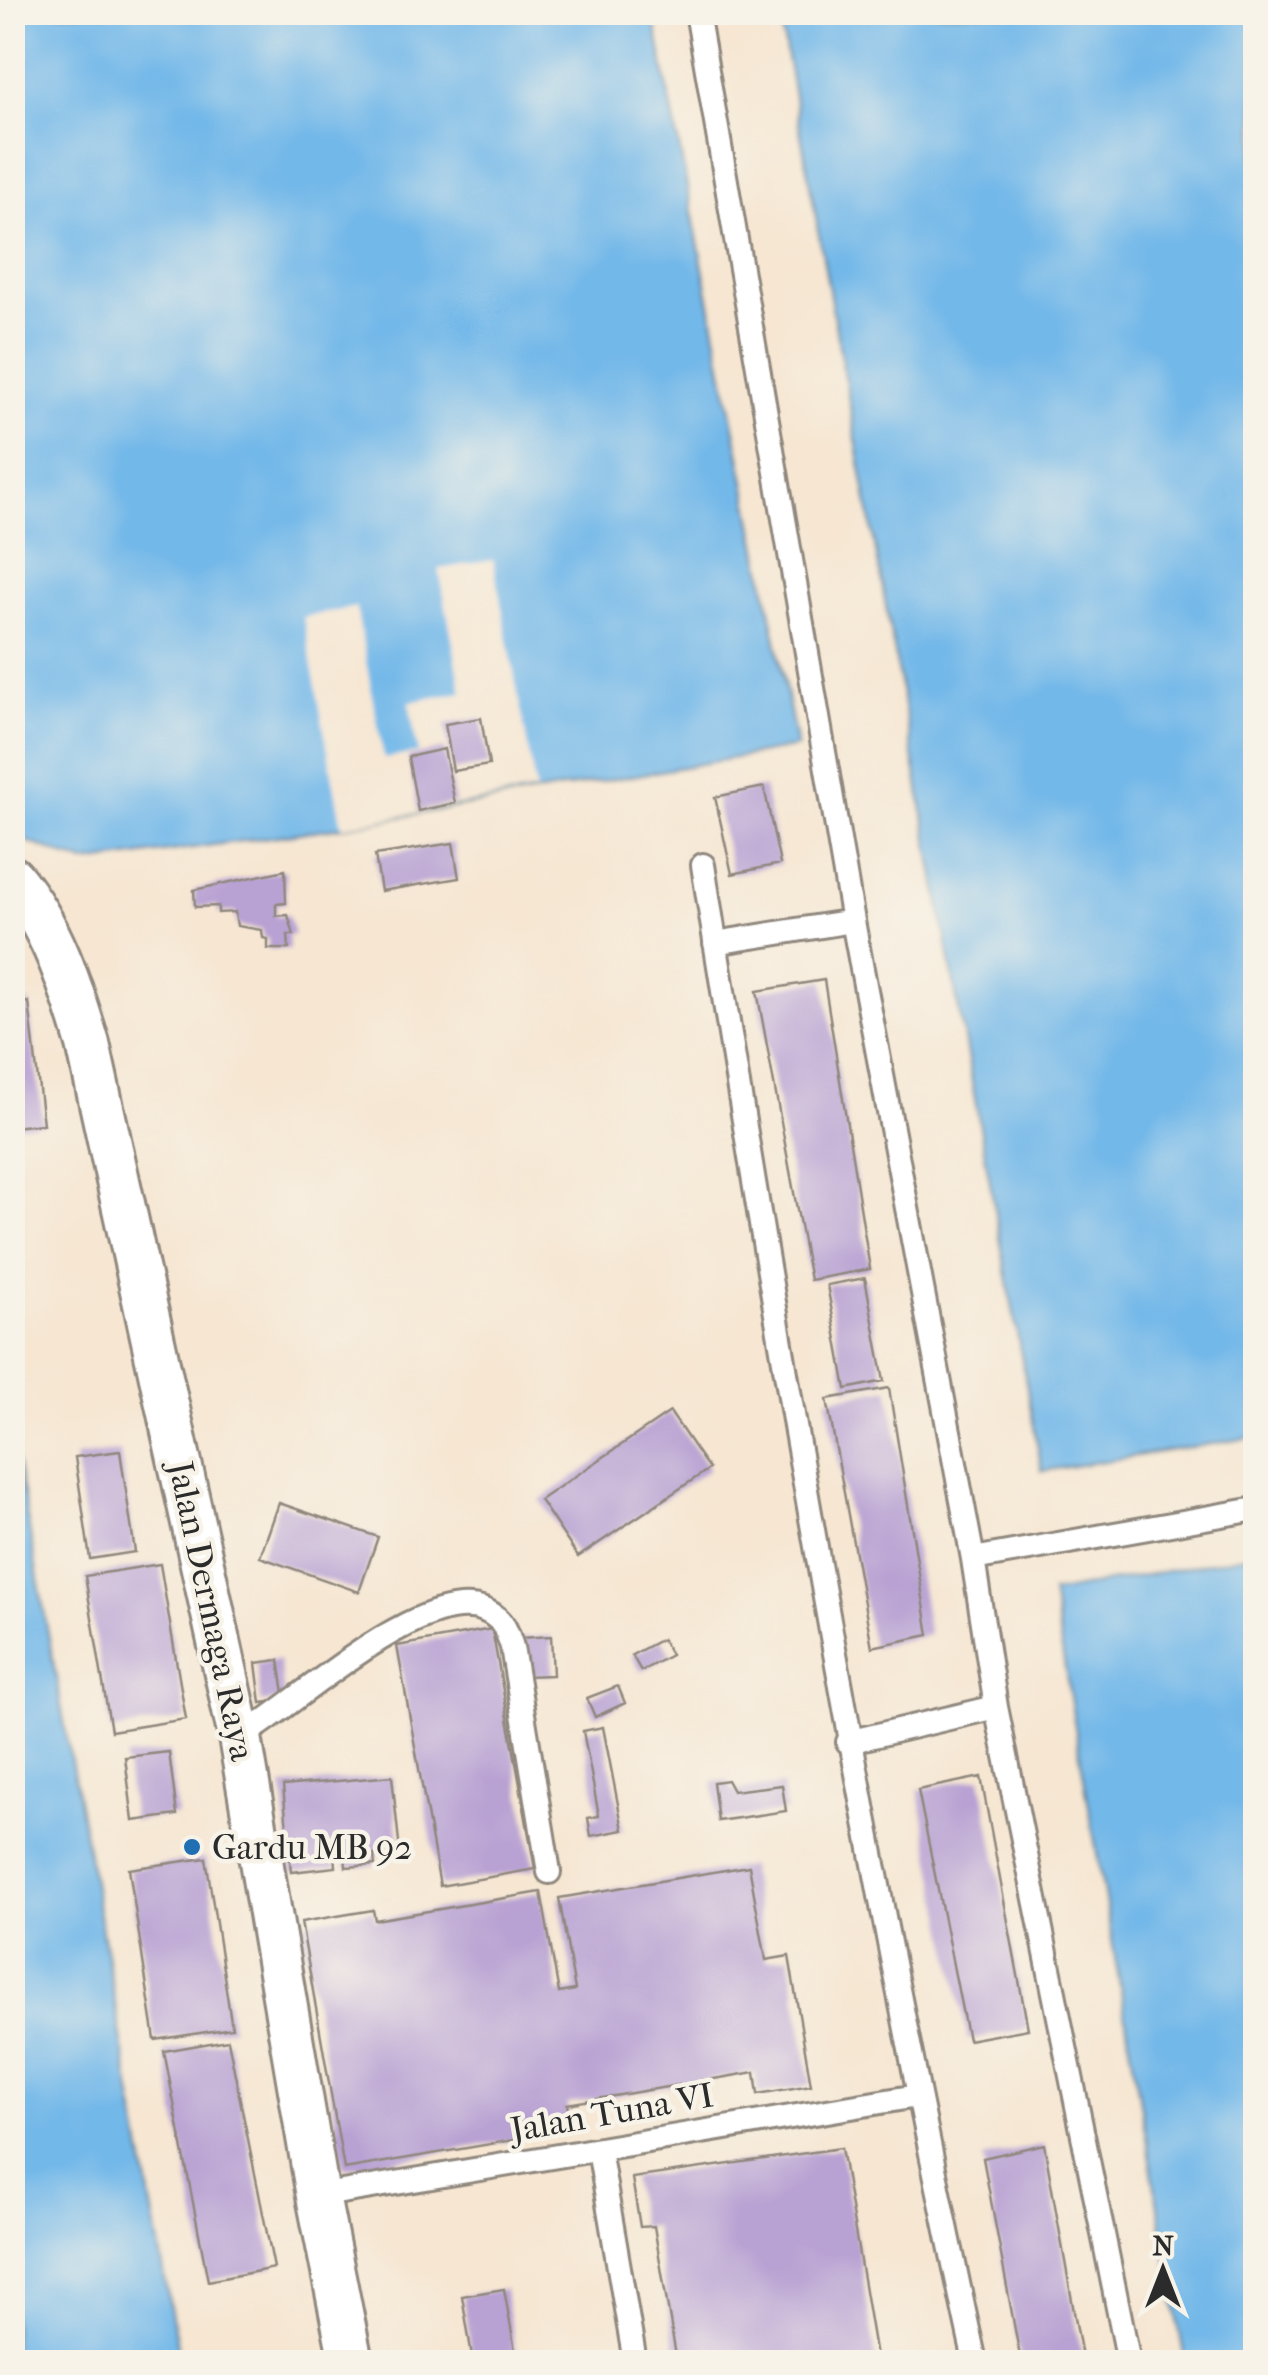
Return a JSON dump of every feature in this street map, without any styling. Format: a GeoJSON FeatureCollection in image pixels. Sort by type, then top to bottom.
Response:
{"type":"FeatureCollection","features":[{"type":"Feature","properties":{"kind":"street","name":"Jalan Dermaga Raya"},"geometry":{"type":"LineString","coordinates":[[12,878],[38,916],[68,977],[88,1044],[240,1737],[318,2196],[351,2362]]}},
{"type":"Feature","properties":{"kind":"lane"},"geometry":{"type":"LineString","coordinates":[[696,12],[853,921],[996,1707],[1128,2362]]}},
{"type":"Feature","properties":{"kind":"lane"},"geometry":{"type":"LineString","coordinates":[[703,865],[848,1742],[917,2096],[975,2362]]}},
{"type":"Feature","properties":{"kind":"lane"},"geometry":{"type":"LineString","coordinates":[[715,942],[853,921]]}},
{"type":"Feature","properties":{"kind":"lane"},"geometry":{"type":"LineString","coordinates":[[972,1559],[1256,1508]]}},
{"type":"Feature","properties":{"kind":"lane"},"geometry":{"type":"LineString","coordinates":[[240,1737],[396,1627],[446,1607],[488,1613],[498,1618],[512,1648],[549,1872]]}},
{"type":"Feature","properties":{"kind":"lane"},"geometry":{"type":"LineString","coordinates":[[848,1742],[996,1707]]}},
{"type":"Feature","properties":{"kind":"lane","name":"Jalan Tuna VI"},"geometry":{"type":"LineString","coordinates":[[318,2196],[917,2096]]}},
{"type":"Feature","properties":{"kind":"lane"},"geometry":{"type":"LineString","coordinates":[[599,2150],[636,2362]]}},
{"type":"Feature","properties":{"kind":"water"},"geometry":{"type":"Polygon","coordinates":[[[12,13],[653,13],[797,747],[342,827],[85,863],[13,836],[12,13]]]}},
{"type":"Feature","properties":{"kind":"water"},"geometry":{"type":"Polygon","coordinates":[[[779,13],[1255,13],[1255,1437],[1042,1471],[779,13]]]}},
{"type":"Feature","properties":{"kind":"water"},"geometry":{"type":"Polygon","coordinates":[[[13,1440],[180,2362],[13,2362],[13,1440]]]}},
{"type":"Feature","properties":{"kind":"water"},"geometry":{"type":"Polygon","coordinates":[[[1255,1554],[1255,2362],[1185,2362],[1052,1593],[1255,1554]]]}},
{"type":"Feature","properties":{"kind":"pier"},"geometry":{"type":"Polygon","coordinates":[[[493,560],[536,791],[342,827],[303,617],[356,607],[384,758],[418,753],[409,702],[462,692],[439,569],[493,560]]]}},
{"type":"Feature","properties":{"kind":"building"},"geometry":{"type":"Polygon","coordinates":[[[481,718],[489,765],[453,771],[445,724],[481,718]]]}},
{"type":"Feature","properties":{"kind":"building"},"geometry":{"type":"Polygon","coordinates":[[[444,749],[455,803],[418,811],[408,757],[444,749]]]}},
{"type":"Feature","properties":{"kind":"building"},"geometry":{"type":"Polygon","coordinates":[[[764,787],[780,864],[732,874],[715,797],[764,787]]]}},
{"type":"Feature","properties":{"kind":"building"},"geometry":{"type":"Polygon","coordinates":[[[453,843],[459,878],[381,891],[375,855],[453,843]]]}},
{"type":"Feature","properties":{"kind":"building"},"geometry":{"type":"Polygon","coordinates":[[[285,870],[286,903],[276,904],[276,916],[288,915],[294,935],[288,935],[289,949],[268,949],[268,939],[263,938],[262,930],[237,926],[235,912],[218,913],[218,906],[195,907],[194,890],[285,870]]]}},
{"type":"Feature","properties":{"kind":"building"},"geometry":{"type":"Polygon","coordinates":[[[824,980],[870,1269],[810,1280],[757,991],[824,980]]]}},
{"type":"Feature","properties":{"kind":"building"},"geometry":{"type":"Polygon","coordinates":[[[29,1002],[43,1124],[12,1127],[12,1004],[29,1002]]]}},
{"type":"Feature","properties":{"kind":"building"},"geometry":{"type":"Polygon","coordinates":[[[865,1278],[884,1381],[846,1389],[827,1285],[865,1278]]]}},
{"type":"Feature","properties":{"kind":"building"},"geometry":{"type":"Polygon","coordinates":[[[889,1388],[929,1635],[872,1647],[827,1399],[889,1388]]]}},
{"type":"Feature","properties":{"kind":"building"},"geometry":{"type":"Polygon","coordinates":[[[670,1412],[709,1469],[578,1557],[540,1500],[670,1412]]]}},
{"type":"Feature","properties":{"kind":"building"},"geometry":{"type":"Polygon","coordinates":[[[120,1451],[135,1552],[90,1559],[75,1457],[120,1451]]]}},
{"type":"Feature","properties":{"kind":"building"},"geometry":{"type":"Polygon","coordinates":[[[279,1503],[378,1537],[359,1592],[260,1557],[279,1503]]]}},
{"type":"Feature","properties":{"kind":"building"},"geometry":{"type":"Polygon","coordinates":[[[160,1564],[186,1719],[111,1731],[85,1576],[160,1564]]]}},
{"type":"Feature","properties":{"kind":"building"},"geometry":{"type":"Polygon","coordinates":[[[492,1629],[535,1869],[440,1886],[397,1646],[492,1629]]]}},
{"type":"Feature","properties":{"kind":"building"},"geometry":{"type":"Polygon","coordinates":[[[551,1636],[553,1675],[522,1676],[521,1638],[551,1636]]]}},
{"type":"Feature","properties":{"kind":"building"},"geometry":{"type":"Polygon","coordinates":[[[662,1639],[671,1655],[641,1671],[632,1655],[662,1639]]]}},
{"type":"Feature","properties":{"kind":"building"},"geometry":{"type":"Polygon","coordinates":[[[279,1660],[285,1700],[261,1703],[256,1663],[279,1660]]]}},
{"type":"Feature","properties":{"kind":"building"},"geometry":{"type":"Polygon","coordinates":[[[618,1686],[625,1703],[595,1717],[587,1698],[618,1686]]]}},
{"type":"Feature","properties":{"kind":"building"},"geometry":{"type":"Polygon","coordinates":[[[603,1727],[623,1830],[591,1836],[588,1818],[599,1816],[583,1731],[603,1727]]]}},
{"type":"Feature","properties":{"kind":"building"},"geometry":{"type":"Polygon","coordinates":[[[169,1752],[177,1815],[133,1821],[125,1757],[169,1752]]]}},
{"type":"Feature","properties":{"kind":"building"},"geometry":{"type":"Polygon","coordinates":[[[392,1776],[400,1852],[374,1855],[375,1865],[346,1867],[345,1851],[335,1852],[336,1867],[291,1872],[283,1786],[392,1776]]]}},
{"type":"Feature","properties":{"kind":"building"},"geometry":{"type":"Polygon","coordinates":[[[981,1777],[1028,2029],[968,2040],[918,1790],[981,1777]]]}},
{"type":"Feature","properties":{"kind":"building"},"geometry":{"type":"Polygon","coordinates":[[[727,1780],[733,1791],[782,1785],[786,1811],[718,1821],[713,1782],[727,1780]]]}},
{"type":"Feature","properties":{"kind":"building"},"geometry":{"type":"Polygon","coordinates":[[[206,1858],[232,2028],[155,2040],[129,1869],[206,1858]]]}},
{"type":"Feature","properties":{"kind":"building"},"geometry":{"type":"Polygon","coordinates":[[[749,1866],[766,1960],[789,1956],[811,2085],[758,2094],[755,2072],[567,2104],[572,2130],[344,2169],[301,1922],[373,1910],[375,1920],[541,1892],[559,1993],[575,1990],[559,1898],[749,1866]]]}},
{"type":"Feature","properties":{"kind":"building"},"geometry":{"type":"Polygon","coordinates":[[[228,2040],[274,2268],[208,2281],[164,2051],[228,2040]]]}},
{"type":"Feature","properties":{"kind":"building"},"geometry":{"type":"Polygon","coordinates":[[[1044,2144],[1083,2362],[1021,2362],[983,2158],[1044,2144]]]}},
{"type":"Feature","properties":{"kind":"building"},"geometry":{"type":"Polygon","coordinates":[[[841,2148],[877,2362],[677,2362],[654,2226],[640,2227],[632,2178],[841,2148]]]}},
{"type":"Feature","properties":{"kind":"building"},"geometry":{"type":"Polygon","coordinates":[[[504,2289],[517,2362],[473,2362],[462,2296],[504,2289]]]}},
{"type":"Feature","properties":{"kind":"place","name":"Gardu MB 92"},"geometry":{"type":"Point","coordinates":[192,1847]}}]}
